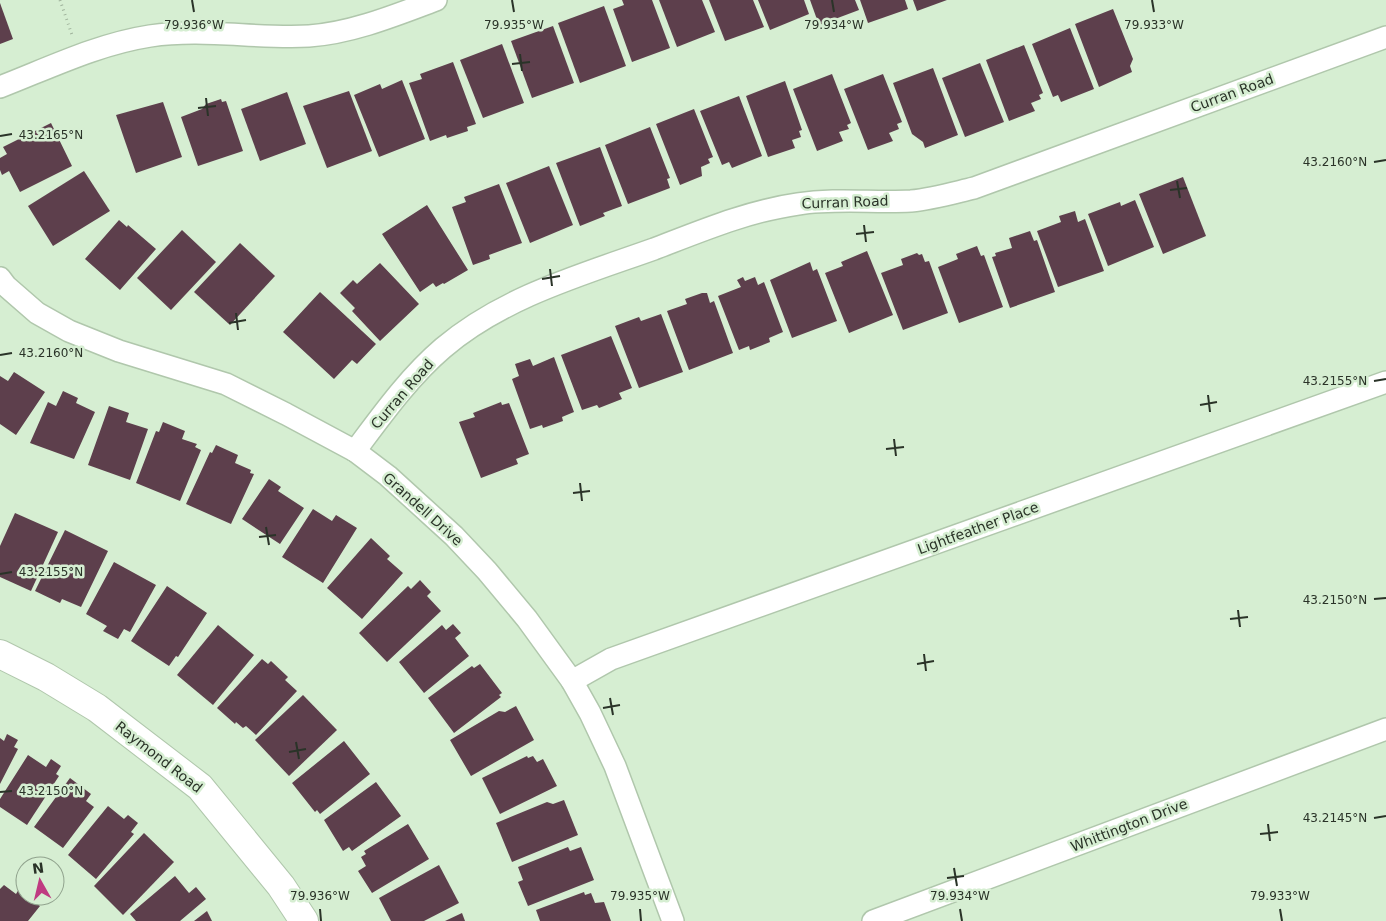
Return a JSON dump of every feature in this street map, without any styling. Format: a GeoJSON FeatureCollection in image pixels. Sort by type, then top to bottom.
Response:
{"type":"FeatureCollection","features":[{"type":"Feature","properties":{"kind":"street"},"geometry":{"type":"LineString","coordinates":[[0,87],[79,56],[122,42],[150,36],[182,33],[285,37],[312,36],[371,23],[436,0]]}},
{"type":"Feature","properties":{"kind":"street","name":"Curran Road"},"geometry":{"type":"LineString","coordinates":[[355,451],[401,391],[443,348],[490,316],[561,282],[734,219],[765,210],[830,200],[911,200],[938,197],[974,188],[1386,37]]}},
{"type":"Feature","properties":{"kind":"street","name":"Grandell Drive"},"geometry":{"type":"LineString","coordinates":[[0,278],[37,313],[69,331],[119,351],[226,384],[355,451],[388,476],[454,536],[527,618],[572,681],[590,713],[615,766],[673,921]]}},
{"type":"Feature","properties":{"kind":"street","name":"Lightfeather Place"},"geometry":{"type":"LineString","coordinates":[[572,681],[611,659],[1386,382]]}},
{"type":"Feature","properties":{"kind":"street","name":"Raymond Road"},"geometry":{"type":"LineString","coordinates":[[0,654],[46,677],[97,708],[200,787],[281,886],[304,921]]}},
{"type":"Feature","properties":{"kind":"street","name":"Whittington Drive"},"geometry":{"type":"LineString","coordinates":[[873,921],[1386,728]]}},
{"type":"Feature","properties":{"kind":"path"},"geometry":{"type":"LineString","coordinates":[[60,0],[79,56]]}},
{"type":"Feature","properties":{"kind":"building"},"geometry":{"type":"Polygon","coordinates":[[[622,0],[652,0],[670,48],[632,62],[613,9],[624,5],[622,0]]]}},
{"type":"Feature","properties":{"kind":"building"},"geometry":{"type":"Polygon","coordinates":[[[659,0],[702,0],[715,32],[677,47],[659,0]]]}},
{"type":"Feature","properties":{"kind":"building"},"geometry":{"type":"Polygon","coordinates":[[[709,0],[753,0],[764,27],[725,41],[709,0]]]}},
{"type":"Feature","properties":{"kind":"building"},"geometry":{"type":"Polygon","coordinates":[[[758,0],[804,0],[809,14],[770,30],[758,0]]]}},
{"type":"Feature","properties":{"kind":"building"},"geometry":{"type":"Polygon","coordinates":[[[810,0],[855,0],[859,10],[819,25],[810,0]]]}},
{"type":"Feature","properties":{"kind":"building"},"geometry":{"type":"Polygon","coordinates":[[[860,0],[905,0],[908,9],[868,23],[860,0]]]}},
{"type":"Feature","properties":{"kind":"building"},"geometry":{"type":"Polygon","coordinates":[[[913,0],[947,0],[917,11],[913,0]]]}},
{"type":"Feature","properties":{"kind":"building"},"geometry":{"type":"Polygon","coordinates":[[[0,3],[13,39],[0,44],[0,3]]]}},
{"type":"Feature","properties":{"kind":"building"},"geometry":{"type":"Polygon","coordinates":[[[604,6],[626,66],[580,83],[558,23],[604,6]]]}},
{"type":"Feature","properties":{"kind":"building"},"geometry":{"type":"Polygon","coordinates":[[[1113,9],[1133,59],[1130,66],[1132,72],[1099,87],[1075,24],[1113,9]]]}},
{"type":"Feature","properties":{"kind":"building"},"geometry":{"type":"Polygon","coordinates":[[[553,26],[574,83],[532,98],[511,41],[553,26]]]}},
{"type":"Feature","properties":{"kind":"building"},"geometry":{"type":"Polygon","coordinates":[[[1070,28],[1094,89],[1061,102],[1058,95],[1053,97],[1032,44],[1070,28]]]}},
{"type":"Feature","properties":{"kind":"building"},"geometry":{"type":"Polygon","coordinates":[[[502,44],[524,103],[483,118],[460,60],[502,44]]]}},
{"type":"Feature","properties":{"kind":"building"},"geometry":{"type":"Polygon","coordinates":[[[1024,45],[1043,93],[1039,95],[1041,99],[1031,103],[1035,111],[1009,121],[986,60],[1024,45]]]}},
{"type":"Feature","properties":{"kind":"building"},"geometry":{"type":"Polygon","coordinates":[[[453,62],[476,124],[467,127],[468,131],[447,138],[446,135],[430,141],[409,83],[422,79],[420,74],[453,62]]]}},
{"type":"Feature","properties":{"kind":"building"},"geometry":{"type":"Polygon","coordinates":[[[980,63],[1004,122],[965,137],[942,78],[980,63]]]}},
{"type":"Feature","properties":{"kind":"building"},"geometry":{"type":"Polygon","coordinates":[[[933,68],[958,135],[925,148],[923,142],[912,134],[893,83],[933,68]]]}},
{"type":"Feature","properties":{"kind":"building"},"geometry":{"type":"Polygon","coordinates":[[[832,74],[851,123],[847,125],[849,129],[839,132],[843,141],[817,151],[793,89],[832,74]]]}},
{"type":"Feature","properties":{"kind":"building"},"geometry":{"type":"Polygon","coordinates":[[[883,74],[902,122],[897,124],[899,129],[889,133],[893,141],[868,150],[844,89],[883,74]]]}},
{"type":"Feature","properties":{"kind":"building"},"geometry":{"type":"Polygon","coordinates":[[[402,80],[425,139],[379,157],[354,95],[380,84],[382,89],[402,80]]]}},
{"type":"Feature","properties":{"kind":"building"},"geometry":{"type":"Polygon","coordinates":[[[785,81],[802,130],[799,131],[801,137],[792,140],[795,148],[768,157],[746,96],[785,81]]]}},
{"type":"Feature","properties":{"kind":"building"},"geometry":{"type":"Polygon","coordinates":[[[349,91],[372,151],[327,168],[303,106],[349,91]]]}},
{"type":"Feature","properties":{"kind":"building"},"geometry":{"type":"Polygon","coordinates":[[[287,92],[306,144],[260,161],[241,109],[287,92]]]}},
{"type":"Feature","properties":{"kind":"building"},"geometry":{"type":"Polygon","coordinates":[[[739,96],[762,156],[732,168],[729,162],[722,165],[700,111],[739,96]]]}},
{"type":"Feature","properties":{"kind":"building"},"geometry":{"type":"Polygon","coordinates":[[[221,99],[222,102],[226,101],[243,151],[198,166],[181,117],[202,109],[206,104],[221,99]]]}},
{"type":"Feature","properties":{"kind":"building"},"geometry":{"type":"Polygon","coordinates":[[[163,102],[182,157],[136,173],[116,115],[163,102]]]}},
{"type":"Feature","properties":{"kind":"building"},"geometry":{"type":"Polygon","coordinates":[[[694,109],[713,157],[708,159],[710,163],[701,167],[702,176],[680,185],[656,124],[694,109]]]}},
{"type":"Feature","properties":{"kind":"building"},"geometry":{"type":"Polygon","coordinates":[[[51,123],[72,166],[20,192],[9,171],[2,175],[0,170],[0,158],[7,154],[3,147],[51,123]]]}},
{"type":"Feature","properties":{"kind":"building"},"geometry":{"type":"Polygon","coordinates":[[[650,127],[670,178],[667,179],[670,188],[628,204],[605,145],[650,127]]]}},
{"type":"Feature","properties":{"kind":"building"},"geometry":{"type":"Polygon","coordinates":[[[600,147],[622,206],[603,213],[605,216],[580,226],[556,163],[600,147]]]}},
{"type":"Feature","properties":{"kind":"building"},"geometry":{"type":"Polygon","coordinates":[[[549,166],[573,225],[530,243],[506,183],[549,166]]]}},
{"type":"Feature","properties":{"kind":"building"},"geometry":{"type":"Polygon","coordinates":[[[84,171],[110,211],[53,246],[28,206],[84,171]]]}},
{"type":"Feature","properties":{"kind":"building"},"geometry":{"type":"Polygon","coordinates":[[[1183,177],[1206,236],[1163,254],[1139,194],[1183,177]]]}},
{"type":"Feature","properties":{"kind":"building"},"geometry":{"type":"Polygon","coordinates":[[[499,184],[522,243],[489,255],[490,259],[473,265],[452,207],[466,202],[464,197],[499,184]]]}},
{"type":"Feature","properties":{"kind":"building"},"geometry":{"type":"Polygon","coordinates":[[[1135,200],[1154,247],[1108,266],[1088,214],[1120,202],[1121,206],[1135,200]]]}},
{"type":"Feature","properties":{"kind":"building"},"geometry":{"type":"Polygon","coordinates":[[[427,205],[468,270],[436,287],[433,283],[420,292],[382,234],[427,205]]]}},
{"type":"Feature","properties":{"kind":"building"},"geometry":{"type":"Polygon","coordinates":[[[1075,211],[1078,222],[1085,219],[1104,271],[1058,287],[1037,231],[1061,222],[1059,216],[1075,211]]]}},
{"type":"Feature","properties":{"kind":"building"},"geometry":{"type":"Polygon","coordinates":[[[119,220],[127,227],[128,225],[156,249],[120,290],[85,259],[119,220]]]}},
{"type":"Feature","properties":{"kind":"building"},"geometry":{"type":"Polygon","coordinates":[[[182,230],[216,262],[171,310],[137,278],[182,230]]]}},
{"type":"Feature","properties":{"kind":"building"},"geometry":{"type":"Polygon","coordinates":[[[1030,231],[1034,241],[1037,240],[1055,292],[1010,308],[992,257],[996,256],[995,253],[1012,248],[1009,238],[1030,231]]]}},
{"type":"Feature","properties":{"kind":"building"},"geometry":{"type":"Polygon","coordinates":[[[240,243],[275,276],[230,325],[194,292],[240,243]]]}},
{"type":"Feature","properties":{"kind":"building"},"geometry":{"type":"Polygon","coordinates":[[[977,246],[981,256],[984,255],[1003,307],[959,323],[938,267],[958,259],[956,254],[977,246]]]}},
{"type":"Feature","properties":{"kind":"building"},"geometry":{"type":"Polygon","coordinates":[[[867,251],[893,315],[849,333],[825,273],[843,266],[841,262],[867,251]]]}},
{"type":"Feature","properties":{"kind":"building"},"geometry":{"type":"Polygon","coordinates":[[[917,253],[919,255],[922,254],[925,262],[929,261],[948,313],[903,330],[881,273],[903,265],[901,259],[917,253]]]}},
{"type":"Feature","properties":{"kind":"building"},"geometry":{"type":"Polygon","coordinates":[[[810,262],[813,271],[817,269],[837,321],[792,338],[770,280],[810,262]]]}},
{"type":"Feature","properties":{"kind":"building"},"geometry":{"type":"Polygon","coordinates":[[[380,263],[419,304],[380,341],[352,311],[355,308],[340,293],[353,280],[357,284],[380,263]]]}},
{"type":"Feature","properties":{"kind":"building"},"geometry":{"type":"Polygon","coordinates":[[[743,277],[745,281],[755,277],[758,285],[764,282],[783,332],[769,338],[770,342],[750,350],[749,346],[739,350],[718,296],[741,287],[737,280],[743,277]]]}},
{"type":"Feature","properties":{"kind":"building"},"geometry":{"type":"Polygon","coordinates":[[[320,292],[376,344],[357,364],[352,360],[334,379],[283,332],[320,292]]]}},
{"type":"Feature","properties":{"kind":"building"},"geometry":{"type":"Polygon","coordinates":[[[707,293],[710,303],[714,301],[733,353],[689,370],[667,311],[687,304],[685,299],[707,293]]]}},
{"type":"Feature","properties":{"kind":"building"},"geometry":{"type":"Polygon","coordinates":[[[661,314],[683,372],[639,388],[615,326],[639,317],[641,321],[661,314]]]}},
{"type":"Feature","properties":{"kind":"building"},"geometry":{"type":"Polygon","coordinates":[[[611,336],[632,388],[619,393],[622,399],[599,408],[597,405],[582,410],[561,355],[611,336]]]}},
{"type":"Feature","properties":{"kind":"building"},"geometry":{"type":"Polygon","coordinates":[[[554,357],[574,412],[562,417],[563,421],[543,428],[542,425],[530,429],[512,379],[519,376],[515,364],[530,359],[533,366],[554,357]]]}},
{"type":"Feature","properties":{"kind":"building"},"geometry":{"type":"Polygon","coordinates":[[[14,372],[45,392],[16,435],[0,424],[0,376],[8,381],[14,372]]]}},
{"type":"Feature","properties":{"kind":"building"},"geometry":{"type":"Polygon","coordinates":[[[63,391],[78,398],[76,403],[95,412],[74,459],[30,443],[48,402],[56,406],[63,391]]]}},
{"type":"Feature","properties":{"kind":"building"},"geometry":{"type":"Polygon","coordinates":[[[501,402],[502,405],[509,403],[529,454],[516,459],[518,464],[481,478],[459,422],[475,417],[473,413],[501,402]]]}},
{"type":"Feature","properties":{"kind":"building"},"geometry":{"type":"Polygon","coordinates":[[[109,406],[129,413],[126,422],[148,429],[130,480],[88,465],[109,406]]]}},
{"type":"Feature","properties":{"kind":"building"},"geometry":{"type":"Polygon","coordinates":[[[163,422],[185,431],[182,439],[197,444],[195,447],[201,450],[180,501],[136,483],[156,431],[159,432],[163,422]]]}},
{"type":"Feature","properties":{"kind":"building"},"geometry":{"type":"Polygon","coordinates":[[[216,445],[238,455],[235,463],[251,470],[250,473],[254,474],[231,524],[186,504],[210,452],[212,453],[216,445]]]}},
{"type":"Feature","properties":{"kind":"building"},"geometry":{"type":"Polygon","coordinates":[[[269,479],[281,487],[278,491],[304,508],[280,544],[242,519],[269,479]]]}},
{"type":"Feature","properties":{"kind":"building"},"geometry":{"type":"Polygon","coordinates":[[[313,509],[332,521],[336,515],[357,528],[323,583],[282,557],[313,509]]]}},
{"type":"Feature","properties":{"kind":"building"},"geometry":{"type":"Polygon","coordinates":[[[15,513],[58,532],[31,591],[0,577],[0,546],[15,513]]]}},
{"type":"Feature","properties":{"kind":"building"},"geometry":{"type":"Polygon","coordinates":[[[65,530],[108,551],[81,607],[62,599],[60,603],[35,591],[65,530]]]}},
{"type":"Feature","properties":{"kind":"building"},"geometry":{"type":"Polygon","coordinates":[[[371,538],[390,556],[387,559],[403,573],[362,619],[327,588],[371,538]]]}},
{"type":"Feature","properties":{"kind":"building"},"geometry":{"type":"Polygon","coordinates":[[[114,562],[156,585],[130,632],[124,629],[118,639],[103,631],[107,626],[86,614],[114,562]]]}},
{"type":"Feature","properties":{"kind":"building"},"geometry":{"type":"Polygon","coordinates":[[[420,580],[431,592],[427,596],[441,611],[387,662],[359,633],[408,586],[411,589],[420,580]]]}},
{"type":"Feature","properties":{"kind":"building"},"geometry":{"type":"Polygon","coordinates":[[[167,586],[207,613],[178,657],[176,656],[169,666],[131,641],[167,586]]]}},
{"type":"Feature","properties":{"kind":"building"},"geometry":{"type":"Polygon","coordinates":[[[453,624],[461,633],[455,638],[469,656],[424,693],[399,662],[442,625],[446,630],[453,624]]]}},
{"type":"Feature","properties":{"kind":"building"},"geometry":{"type":"Polygon","coordinates":[[[218,625],[254,655],[213,705],[177,675],[218,625]]]}},
{"type":"Feature","properties":{"kind":"building"},"geometry":{"type":"Polygon","coordinates":[[[262,659],[268,664],[271,661],[288,677],[285,680],[297,691],[256,735],[246,726],[243,728],[236,722],[235,724],[217,708],[262,659]]]}},
{"type":"Feature","properties":{"kind":"building"},"geometry":{"type":"Polygon","coordinates":[[[480,664],[502,693],[499,695],[501,697],[454,733],[428,698],[472,666],[474,668],[480,664]]]}},
{"type":"Feature","properties":{"kind":"building"},"geometry":{"type":"Polygon","coordinates":[[[303,695],[337,730],[289,776],[255,740],[303,695]]]}},
{"type":"Feature","properties":{"kind":"building"},"geometry":{"type":"Polygon","coordinates":[[[516,706],[534,740],[471,776],[450,740],[499,711],[505,712],[516,706]]]}},
{"type":"Feature","properties":{"kind":"building"},"geometry":{"type":"Polygon","coordinates":[[[7,734],[18,740],[14,747],[18,749],[0,784],[0,738],[4,741],[7,734]]]}},
{"type":"Feature","properties":{"kind":"building"},"geometry":{"type":"Polygon","coordinates":[[[344,741],[370,774],[320,814],[317,810],[315,812],[292,783],[344,741]]]}},
{"type":"Feature","properties":{"kind":"building"},"geometry":{"type":"Polygon","coordinates":[[[28,755],[46,767],[51,759],[61,766],[56,774],[59,776],[27,825],[0,807],[0,799],[28,755]]]}},
{"type":"Feature","properties":{"kind":"building"},"geometry":{"type":"Polygon","coordinates":[[[527,756],[528,758],[533,756],[537,762],[543,759],[557,786],[500,814],[482,778],[527,756]]]}},
{"type":"Feature","properties":{"kind":"building"},"geometry":{"type":"Polygon","coordinates":[[[70,778],[91,794],[86,801],[94,807],[63,848],[34,827],[70,778]]]}},
{"type":"Feature","properties":{"kind":"building"},"geometry":{"type":"Polygon","coordinates":[[[376,782],[401,816],[352,851],[349,847],[343,851],[324,820],[376,782]]]}},
{"type":"Feature","properties":{"kind":"building"},"geometry":{"type":"Polygon","coordinates":[[[564,800],[578,835],[512,862],[496,823],[547,802],[553,804],[564,800]]]}},
{"type":"Feature","properties":{"kind":"building"},"geometry":{"type":"Polygon","coordinates":[[[108,806],[124,819],[128,815],[138,823],[131,832],[134,834],[96,879],[68,855],[108,806]]]}},
{"type":"Feature","properties":{"kind":"building"},"geometry":{"type":"Polygon","coordinates":[[[408,824],[429,859],[372,893],[358,871],[366,866],[361,857],[366,854],[364,851],[408,824]]]}},
{"type":"Feature","properties":{"kind":"building"},"geometry":{"type":"Polygon","coordinates":[[[144,833],[174,862],[123,915],[94,886],[144,833]]]}},
{"type":"Feature","properties":{"kind":"building"},"geometry":{"type":"Polygon","coordinates":[[[568,847],[570,851],[581,847],[594,880],[528,906],[518,882],[523,880],[518,867],[568,847]]]}},
{"type":"Feature","properties":{"kind":"building"},"geometry":{"type":"Polygon","coordinates":[[[439,865],[459,903],[424,921],[391,921],[379,898],[439,865]]]}},
{"type":"Feature","properties":{"kind":"building"},"geometry":{"type":"Polygon","coordinates":[[[175,876],[189,893],[196,887],[206,899],[180,921],[136,921],[130,914],[175,876]]]}},
{"type":"Feature","properties":{"kind":"building"},"geometry":{"type":"Polygon","coordinates":[[[4,885],[15,893],[15,906],[40,906],[28,921],[0,921],[0,889],[4,885]]]}},
{"type":"Feature","properties":{"kind":"building"},"geometry":{"type":"Polygon","coordinates":[[[584,892],[585,895],[591,893],[595,903],[604,902],[611,921],[540,921],[536,910],[584,892]]]}},
{"type":"Feature","properties":{"kind":"building"},"geometry":{"type":"Polygon","coordinates":[[[207,911],[212,921],[194,921],[207,911]]]}},
{"type":"Feature","properties":{"kind":"building"},"geometry":{"type":"Polygon","coordinates":[[[462,913],[465,921],[445,921],[462,913]]]}}]}
